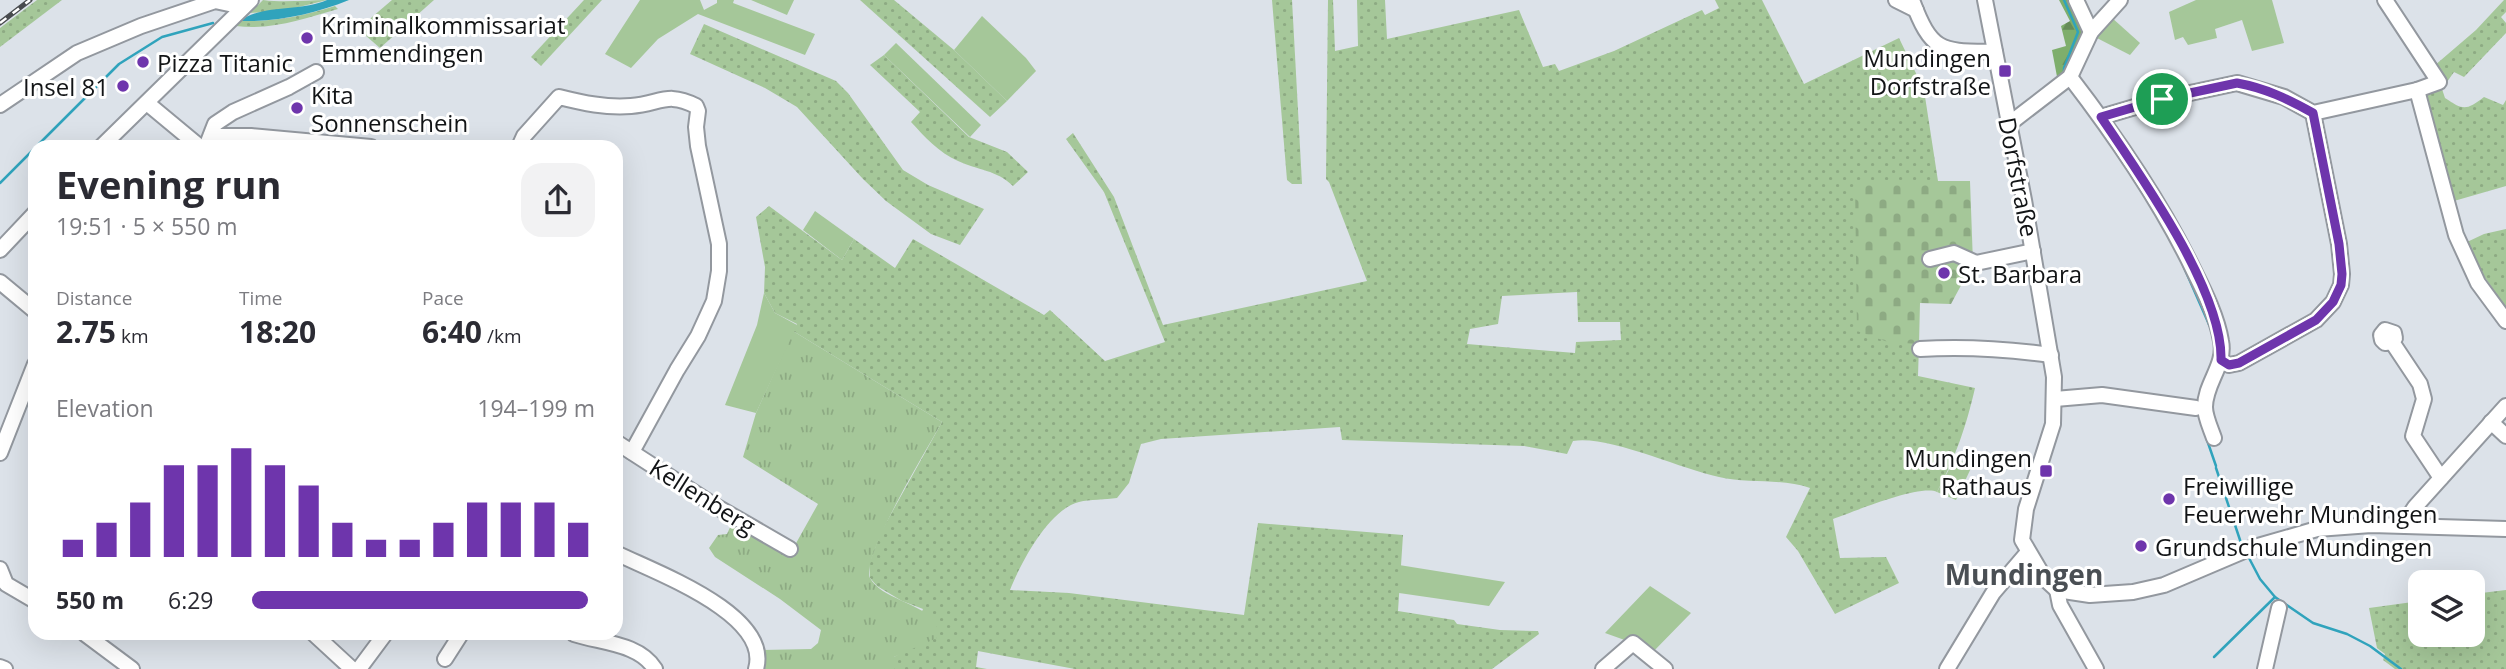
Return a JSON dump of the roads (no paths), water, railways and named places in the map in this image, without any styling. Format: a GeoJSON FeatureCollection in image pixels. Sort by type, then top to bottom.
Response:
{"type":"FeatureCollection","features":[{"type":"Feature","properties":{"kind":"street"},"geometry":{"type":"LineString","coordinates":[[1896,0],[1914,5],[1923,29],[1937,44],[1949,50],[1995,52]]}},
{"type":"Feature","properties":{"kind":"street","name":"Dorfstraße"},"geometry":{"type":"LineString","coordinates":[[1985,0],[2033,251],[2051,355],[2055,399],[2050,433],[2022,530],[2022,540],[2028,552]]}},
{"type":"Feature","properties":{"kind":"street"},"geometry":{"type":"LineString","coordinates":[[2076,0],[2091,32]]}},
{"type":"Feature","properties":{"kind":"street"},"geometry":{"type":"LineString","coordinates":[[2009,124],[2065,81],[2091,32],[2120,0]]}},
{"type":"Feature","properties":{"kind":"street"},"geometry":{"type":"LineString","coordinates":[[2101,117],[2162,99],[2237,83],[2255,86],[2284,97],[2313,113],[2417,90],[2439,82],[2385,0]]}},
{"type":"Feature","properties":{"kind":"street"},"geometry":{"type":"LineString","coordinates":[[0,105],[77,52],[141,26],[215,1],[247,4]]}},
{"type":"Feature","properties":{"kind":"street"},"geometry":{"type":"LineString","coordinates":[[109,140],[247,4]]}},
{"type":"Feature","properties":{"kind":"street"},"geometry":{"type":"LineString","coordinates":[[209,140],[215,124],[233,112],[289,88],[316,72]]}},
{"type":"Feature","properties":{"kind":"street"},"geometry":{"type":"LineString","coordinates":[[2065,81],[2101,117],[2177,236],[2201,284],[2222,344],[2221,360],[2210,382],[2204,409],[2214,438]]}},
{"type":"Feature","properties":{"kind":"street"},"geometry":{"type":"LineString","coordinates":[[2417,90],[2456,235],[2478,283],[2506,321]]}},
{"type":"Feature","properties":{"kind":"street"},"geometry":{"type":"LineString","coordinates":[[522,140],[559,97],[598,106],[619,106],[645,104],[674,97],[696,106],[698,111],[698,146],[719,244],[719,271],[714,301],[698,336],[632,452]]}},
{"type":"Feature","properties":{"kind":"street"},"geometry":{"type":"LineString","coordinates":[[147,103],[192,140]]}},
{"type":"Feature","properties":{"kind":"street"},"geometry":{"type":"LineString","coordinates":[[2221,360],[2229,365],[2239,363],[2316,320],[2337,295],[2342,274],[2339,244],[2313,113]]}},
{"type":"Feature","properties":{"kind":"street"},"geometry":{"type":"LineString","coordinates":[[217,140],[251,136],[295,140]]}},
{"type":"Feature","properties":{"kind":"street"},"geometry":{"type":"LineString","coordinates":[[0,250],[28,220]]}},
{"type":"Feature","properties":{"kind":"street"},"geometry":{"type":"LineString","coordinates":[[1930,259],[1954,253],[1976,263],[2033,251]]}},
{"type":"Feature","properties":{"kind":"street"},"geometry":{"type":"LineString","coordinates":[[0,282],[28,305]]}},
{"type":"Feature","properties":{"kind":"street"},"geometry":{"type":"LineString","coordinates":[[2392,342],[2420,384],[2424,400],[2413,436],[2441,478]]}},
{"type":"Feature","properties":{"kind":"street"},"geometry":{"type":"LineString","coordinates":[[1920,349],[1999,348],[2051,355]]}},
{"type":"Feature","properties":{"kind":"street"},"geometry":{"type":"LineString","coordinates":[[0,451],[28,381]]}},
{"type":"Feature","properties":{"kind":"street"},"geometry":{"type":"LineString","coordinates":[[2055,399],[2102,395],[2196,408]]}},
{"type":"Feature","properties":{"kind":"street"},"geometry":{"type":"LineString","coordinates":[[2406,526],[2410,514],[2506,406]]}},
{"type":"Feature","properties":{"kind":"street"},"geometry":{"type":"LineString","coordinates":[[2491,422],[2506,436]]}},
{"type":"Feature","properties":{"kind":"street","name":"Kellenberg"},"geometry":{"type":"LineString","coordinates":[[623,446],[712,505],[790,549]]}},
{"type":"Feature","properties":{"kind":"street"},"geometry":{"type":"LineString","coordinates":[[1947,669],[1993,593],[2028,552],[2045,579],[2057,590],[2090,595],[2133,592],[2164,584],[2251,548],[2318,529],[2371,525],[2506,528]]}},
{"type":"Feature","properties":{"kind":"street"},"geometry":{"type":"LineString","coordinates":[[623,556],[713,600],[737,619],[753,639],[758,662],[756,669]]}},
{"type":"Feature","properties":{"kind":"street"},"geometry":{"type":"LineString","coordinates":[[0,569],[6,584],[28,597]]}},
{"type":"Feature","properties":{"kind":"street"},"geometry":{"type":"LineString","coordinates":[[2057,590],[2060,605],[2096,669]]}},
{"type":"Feature","properties":{"kind":"street"},"geometry":{"type":"LineString","coordinates":[[2265,669],[2279,608]]}},
{"type":"Feature","properties":{"kind":"street"},"geometry":{"type":"LineString","coordinates":[[95,640],[132,669]]}},
{"type":"Feature","properties":{"kind":"street"},"geometry":{"type":"LineString","coordinates":[[321,640],[352,669]]}},
{"type":"Feature","properties":{"kind":"street"},"geometry":{"type":"LineString","coordinates":[[359,669],[381,640]]}},
{"type":"Feature","properties":{"kind":"street"},"geometry":{"type":"LineString","coordinates":[[445,659],[457,640]]}},
{"type":"Feature","properties":{"kind":"street"},"geometry":{"type":"LineString","coordinates":[[597,640],[648,657],[655,669]]}},
{"type":"Feature","properties":{"kind":"street"},"geometry":{"type":"LineString","coordinates":[[1603,669],[1633,643],[1665,669]]}},
{"type":"Feature","properties":{"kind":"water"},"geometry":{"type":"Polygon","coordinates":[[[327,0],[349,0],[296,16],[240,21],[259,12],[327,0]]]}},
{"type":"Feature","properties":{"kind":"waterway"},"geometry":{"type":"LineString","coordinates":[[2064,0],[2078,32],[2064,68],[2064,75]]}},
{"type":"Feature","properties":{"kind":"waterway"},"geometry":{"type":"LineString","coordinates":[[43,140],[119,64],[162,37],[213,23]]}},
{"type":"Feature","properties":{"kind":"waterway"},"geometry":{"type":"LineString","coordinates":[[0,183],[28,155]]}},
{"type":"Feature","properties":{"kind":"waterway"},"geometry":{"type":"LineString","coordinates":[[2183,265],[2211,329]]}},
{"type":"Feature","properties":{"kind":"waterway"},"geometry":{"type":"LineString","coordinates":[[2207,440],[2216,466]]}},
{"type":"Feature","properties":{"kind":"waterway"},"geometry":{"type":"LineString","coordinates":[[2216,468],[2241,543]]}},
{"type":"Feature","properties":{"kind":"waterway"},"geometry":{"type":"LineString","coordinates":[[2249,558],[2260,579],[2275,597],[2313,623],[2347,634],[2370,646],[2401,669]]}},
{"type":"Feature","properties":{"kind":"waterway"},"geometry":{"type":"LineString","coordinates":[[2214,657],[2275,597]]}},
{"type":"Feature","properties":{"kind":"railway"},"geometry":{"type":"LineString","coordinates":[[0,23],[30,0]]}},
{"type":"Feature","properties":{"kind":"place","name":"Kriminalkommissariat Emmendingen"},"geometry":{"type":"Point","coordinates":[307,38]}},
{"type":"Feature","properties":{"kind":"place","name":"Pizza Titanic"},"geometry":{"type":"Point","coordinates":[143,62]}},
{"type":"Feature","properties":{"kind":"place","name":"Mundingen Dorfstraße"},"geometry":{"type":"Point","coordinates":[2005,71]}},
{"type":"Feature","properties":{"kind":"place","name":"Insel 81"},"geometry":{"type":"Point","coordinates":[123,86]}},
{"type":"Feature","properties":{"kind":"place","name":"Kita Sonnenschein"},"geometry":{"type":"Point","coordinates":[297,108]}},
{"type":"Feature","properties":{"kind":"place","name":"St. Barbara"},"geometry":{"type":"Point","coordinates":[1944,273]}},
{"type":"Feature","properties":{"kind":"place","name":"Mundingen Rathaus"},"geometry":{"type":"Point","coordinates":[2046,471]}},
{"type":"Feature","properties":{"kind":"place","name":"Freiwillige Feuerwehr Mundingen"},"geometry":{"type":"Point","coordinates":[2169,499]}},
{"type":"Feature","properties":{"kind":"place","name":"Grundschule Mundingen"},"geometry":{"type":"Point","coordinates":[2141,546]}},
{"type":"Feature","properties":{"kind":"district","name":"Mundingen"},"geometry":{"type":"Point","coordinates":[2024,574]}}]}
